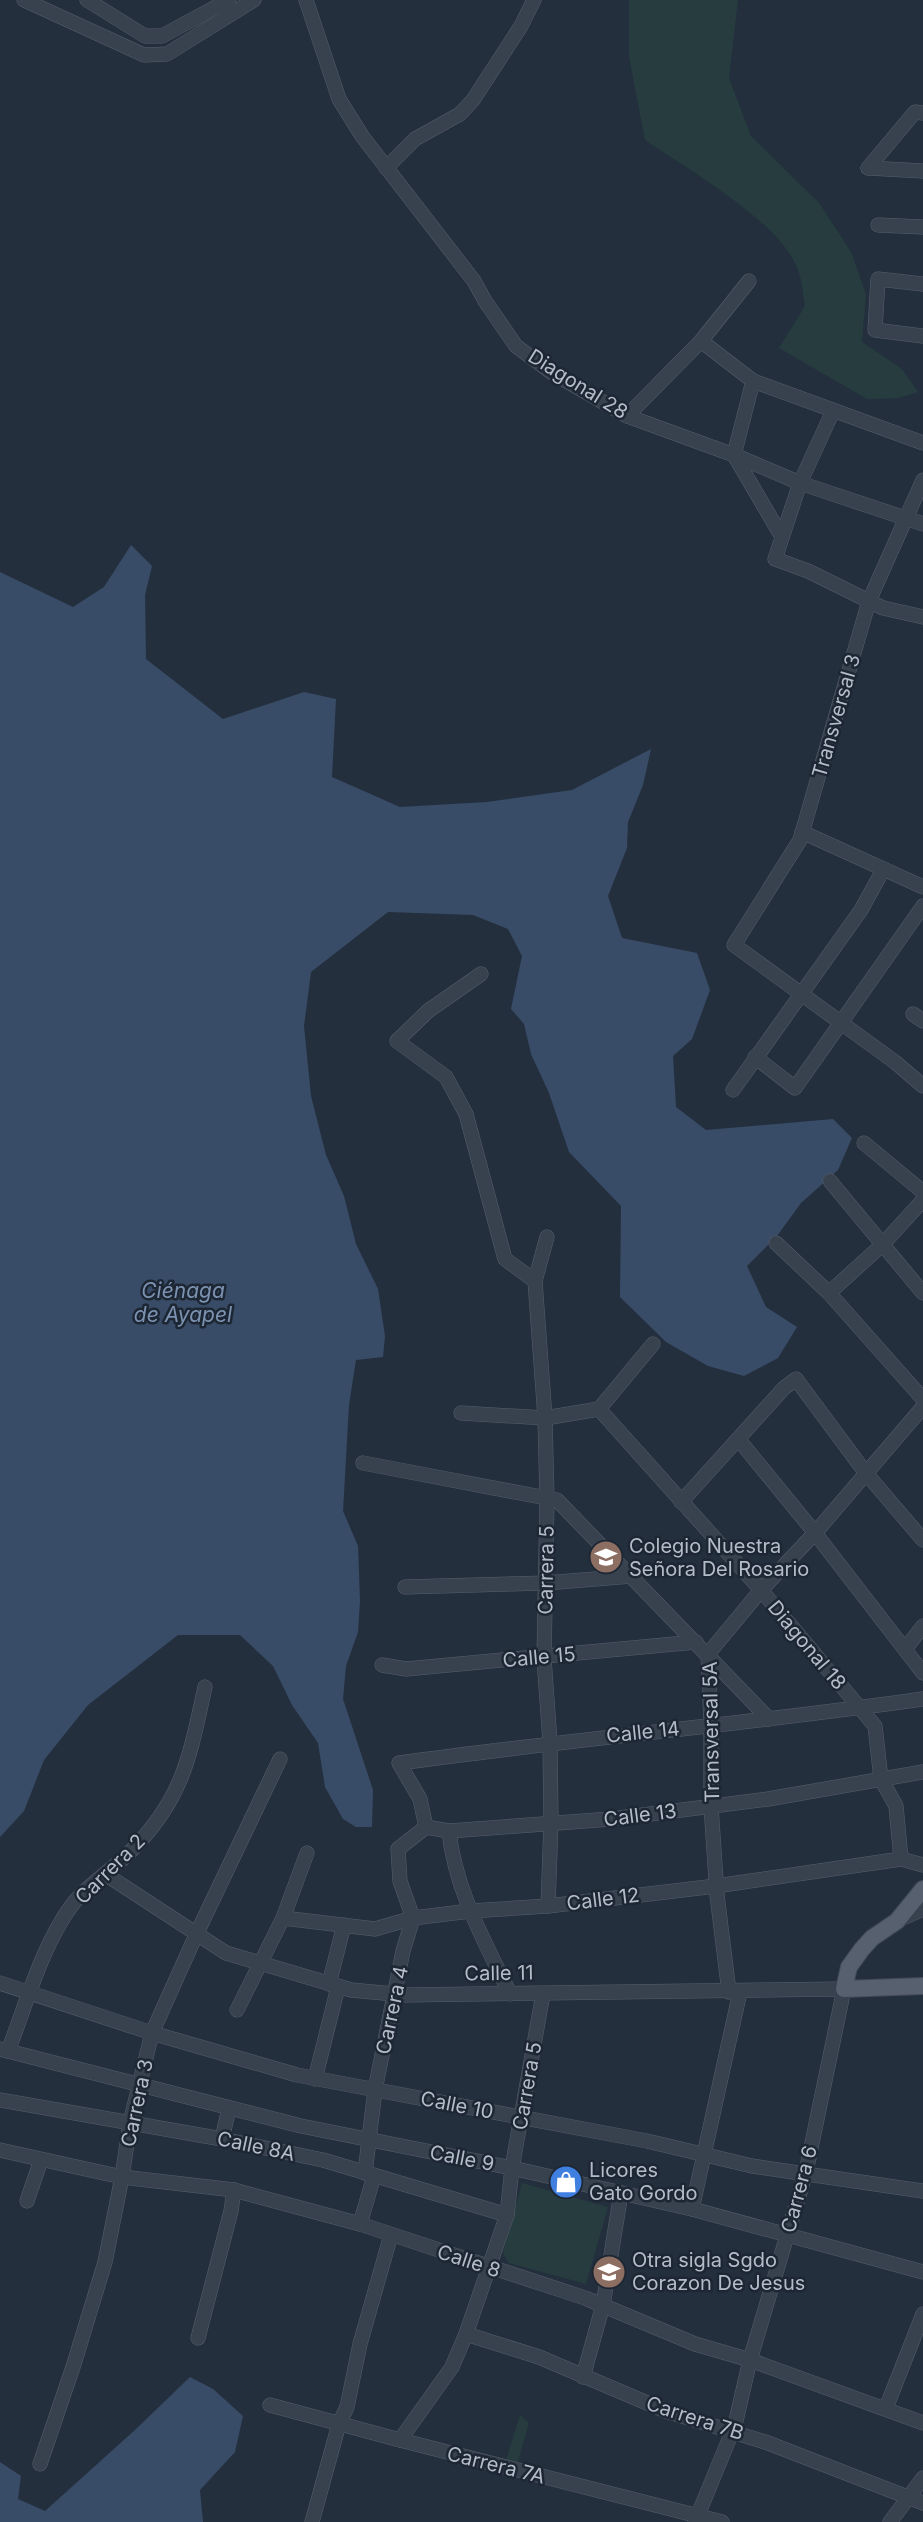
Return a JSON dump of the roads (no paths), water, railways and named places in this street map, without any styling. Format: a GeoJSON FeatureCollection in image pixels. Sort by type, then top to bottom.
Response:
{"type":"FeatureCollection","features":[{"type":"Feature","properties":{"kind":"main road"},"geometry":{"type":"LineString","coordinates":[[844,1989],[849,1967],[862,1949],[872,1938],[897,1921],[923,1889]]}},
{"type":"Feature","properties":{"kind":"main road","name":"Calle 11"},"geometry":{"type":"LineString","coordinates":[[844,1989],[923,1986]]}},
{"type":"Feature","properties":{"kind":"street"},"geometry":{"type":"LineString","coordinates":[[24,0],[144,54],[167,54],[255,0]]}},
{"type":"Feature","properties":{"kind":"street"},"geometry":{"type":"LineString","coordinates":[[87,0],[145,36],[162,36],[229,0]]}},
{"type":"Feature","properties":{"kind":"street","name":"Diagonal 28"},"geometry":{"type":"LineString","coordinates":[[306,0],[339,99],[362,136],[474,281],[516,346],[551,372],[627,416],[734,455],[800,483],[923,524]]}},
{"type":"Feature","properties":{"kind":"street"},"geometry":{"type":"LineString","coordinates":[[386,168],[415,139],[460,114],[473,100],[521,26],[534,0]]}},
{"type":"Feature","properties":{"kind":"street"},"geometry":{"type":"LineString","coordinates":[[919,113],[868,168],[923,171]]}},
{"type":"Feature","properties":{"kind":"street"},"geometry":{"type":"LineString","coordinates":[[878,225],[923,227]]}},
{"type":"Feature","properties":{"kind":"street"},"geometry":{"type":"LineString","coordinates":[[923,284],[878,279],[875,330],[923,336]]}},
{"type":"Feature","properties":{"kind":"street"},"geometry":{"type":"LineString","coordinates":[[627,416],[701,341],[749,281]]}},
{"type":"Feature","properties":{"kind":"street"},"geometry":{"type":"LineString","coordinates":[[701,341],[753,381],[923,443]]}},
{"type":"Feature","properties":{"kind":"street"},"geometry":{"type":"LineString","coordinates":[[753,381],[734,455],[782,537]]}},
{"type":"Feature","properties":{"kind":"street"},"geometry":{"type":"LineString","coordinates":[[833,411],[800,483],[775,559],[808,571],[884,608],[923,617]]}},
{"type":"Feature","properties":{"kind":"street","name":"Transversal 3"},"geometry":{"type":"LineString","coordinates":[[802,996],[734,945],[800,840],[869,601],[923,480]]}},
{"type":"Feature","properties":{"kind":"street"},"geometry":{"type":"LineString","coordinates":[[802,832],[923,887]]}},
{"type":"Feature","properties":{"kind":"street"},"geometry":{"type":"LineString","coordinates":[[733,1090],[861,910],[883,870]]}},
{"type":"Feature","properties":{"kind":"street"},"geometry":{"type":"LineString","coordinates":[[756,1057],[795,1088],[923,906]]}},
{"type":"Feature","properties":{"kind":"street"},"geometry":{"type":"LineString","coordinates":[[481,974],[428,1011],[397,1041],[446,1077],[466,1114],[505,1259],[535,1281]]}},
{"type":"Feature","properties":{"kind":"street"},"geometry":{"type":"LineString","coordinates":[[802,996],[895,1062],[923,1086]]}},
{"type":"Feature","properties":{"kind":"street"},"geometry":{"type":"LineString","coordinates":[[864,1143],[923,1192]]}},
{"type":"Feature","properties":{"kind":"street"},"geometry":{"type":"LineString","coordinates":[[830,1181],[923,1293]]}},
{"type":"Feature","properties":{"kind":"street"},"geometry":{"type":"LineString","coordinates":[[829,1293],[883,1244],[923,1200]]}},
{"type":"Feature","properties":{"kind":"street","name":"Carrera 5"},"geometry":{"type":"LineString","coordinates":[[548,1237],[535,1281],[545,1418],[547,1500],[544,1658],[550,1742],[551,1823],[548,1905]]}},
{"type":"Feature","properties":{"kind":"street"},"geometry":{"type":"LineString","coordinates":[[776,1244],[829,1293],[923,1399]]}},
{"type":"Feature","properties":{"kind":"street"},"geometry":{"type":"LineString","coordinates":[[461,1413],[545,1418],[599,1409],[653,1344]]}},
{"type":"Feature","properties":{"kind":"street"},"geometry":{"type":"LineString","coordinates":[[681,1502],[784,1388],[796,1379],[865,1472],[923,1540]]}},
{"type":"Feature","properties":{"kind":"street","name":"Transversal 5A"},"geometry":{"type":"LineString","coordinates":[[692,2209],[705,2154],[735,1992],[717,1886],[711,1806],[708,1654],[761,1590],[815,1533],[923,1407]]}},
{"type":"Feature","properties":{"kind":"street","name":"Diagonal 18"},"geometry":{"type":"LineString","coordinates":[[599,1409],[761,1590],[874,1726],[881,1779],[897,1806],[901,1859]]}},
{"type":"Feature","properties":{"kind":"street"},"geometry":{"type":"LineString","coordinates":[[739,1440],[923,1672]]}},
{"type":"Feature","properties":{"kind":"street"},"geometry":{"type":"LineString","coordinates":[[363,1463],[556,1500],[769,1719]]}},
{"type":"Feature","properties":{"kind":"street"},"geometry":{"type":"LineString","coordinates":[[405,1587],[546,1583],[632,1576]]}},
{"type":"Feature","properties":{"kind":"street"},"geometry":{"type":"LineString","coordinates":[[905,1649],[923,1626]]}},
{"type":"Feature","properties":{"kind":"street","name":"Calle 15"},"geometry":{"type":"LineString","coordinates":[[382,1665],[406,1669],[544,1658],[696,1642]]}},
{"type":"Feature","properties":{"kind":"street","name":"Carrera 2"},"geometry":{"type":"LineString","coordinates":[[4,2050],[31,1993],[48,1947],[72,1905],[132,1850],[166,1811],[188,1763],[205,1687]]}},
{"type":"Feature","properties":{"kind":"street","name":"Calle 14"},"geometry":{"type":"LineString","coordinates":[[426,1827],[420,1799],[399,1763],[550,1742],[769,1719],[923,1699]]}},
{"type":"Feature","properties":{"kind":"street","name":"Carrera 3"},"geometry":{"type":"LineString","coordinates":[[40,2464],[105,2262],[123,2178],[130,2123],[152,2033],[280,1760]]}},
{"type":"Feature","properties":{"kind":"street","name":"Calle 13"},"geometry":{"type":"LineString","coordinates":[[426,1827],[449,1831],[611,1819],[711,1806],[923,1772]]}},
{"type":"Feature","properties":{"kind":"street"},"geometry":{"type":"LineString","coordinates":[[413,1918],[400,1881],[398,1849],[426,1827]]}},
{"type":"Feature","properties":{"kind":"street"},"geometry":{"type":"LineString","coordinates":[[449,1831],[451,1853],[470,1911],[510,1994]]}},
{"type":"Feature","properties":{"kind":"street"},"geometry":{"type":"LineString","coordinates":[[237,2010],[283,1918],[307,1853]]}},
{"type":"Feature","properties":{"kind":"street","name":"Calle 12"},"geometry":{"type":"LineString","coordinates":[[283,1918],[375,1929],[413,1918],[717,1886],[901,1859],[923,1865]]}},
{"type":"Feature","properties":{"kind":"street","name":"Calle 11"},"geometry":{"type":"LineString","coordinates":[[105,1874],[226,1953],[333,1986],[395,1994],[844,1989]]}},
{"type":"Feature","properties":{"kind":"street"},"geometry":{"type":"LineString","coordinates":[[897,1921],[923,1908]]}},
{"type":"Feature","properties":{"kind":"street","name":"Carrera 4"},"geometry":{"type":"LineString","coordinates":[[360,2224],[370,2174],[369,2140],[375,2090],[403,1951],[413,1918]]}},
{"type":"Feature","properties":{"kind":"street"},"geometry":{"type":"LineString","coordinates":[[315,2079],[344,1925]]}},
{"type":"Feature","properties":{"kind":"street","name":"Calle 10"},"geometry":{"type":"LineString","coordinates":[[0,1983],[152,2033],[315,2079],[705,2154],[752,2166],[806,2172],[923,2191]]}},
{"type":"Feature","properties":{"kind":"street","name":"Carrera 6"},"geometry":{"type":"LineString","coordinates":[[697,2518],[732,2431],[750,2360],[806,2172],[844,1989]]}},
{"type":"Feature","properties":{"kind":"street","name":"Carrera 5"},"geometry":{"type":"LineString","coordinates":[[400,2440],[452,2367],[466,2334],[507,2215],[512,2168],[543,1994]]}},
{"type":"Feature","properties":{"kind":"street","name":"Calle 9"},"geometry":{"type":"LineString","coordinates":[[4,2050],[228,2108],[692,2209],[923,2272]]}},
{"type":"Feature","properties":{"kind":"street","name":"Calle 8A"},"geometry":{"type":"LineString","coordinates":[[0,2100],[222,2139],[323,2160],[507,2215]]}},
{"type":"Feature","properties":{"kind":"street"},"geometry":{"type":"LineString","coordinates":[[222,2139],[228,2108]]}},
{"type":"Feature","properties":{"kind":"street","name":"Calle 8"},"geometry":{"type":"LineString","coordinates":[[0,2150],[123,2178],[234,2190],[360,2224],[603,2305],[695,2344],[750,2360],[923,2423]]}},
{"type":"Feature","properties":{"kind":"street"},"geometry":{"type":"LineString","coordinates":[[27,2201],[40,2160]]}},
{"type":"Feature","properties":{"kind":"street"},"geometry":{"type":"LineString","coordinates":[[198,2338],[231,2211],[234,2190]]}},
{"type":"Feature","properties":{"kind":"street"},"geometry":{"type":"LineString","coordinates":[[583,2377],[603,2305],[621,2193]]}},
{"type":"Feature","properties":{"kind":"street"},"geometry":{"type":"LineString","coordinates":[[312,2522],[339,2424],[347,2407],[360,2344],[391,2235]]}},
{"type":"Feature","properties":{"kind":"street"},"geometry":{"type":"LineString","coordinates":[[886,2408],[923,2314]]}},
{"type":"Feature","properties":{"kind":"street","name":"Carrera 7B"},"geometry":{"type":"LineString","coordinates":[[466,2334],[539,2357],[666,2411],[768,2443],[923,2503]]}},
{"type":"Feature","properties":{"kind":"street","name":"Carrera 7A"},"geometry":{"type":"LineString","coordinates":[[270,2404],[697,2518],[722,2522]]}},
{"type":"Feature","properties":{"kind":"street"},"geometry":{"type":"LineString","coordinates":[[890,2522],[923,2478]]}},
{"type":"Feature","properties":{"kind":"water","name":"Ciénaga de Ayapel"},"geometry":{"type":"Polygon","coordinates":[[[131,545],[152,566],[145,595],[146,659],[223,719],[304,692],[336,699],[332,777],[400,807],[487,802],[572,790],[651,749],[643,785],[628,822],[627,848],[608,896],[622,938],[697,953],[710,990],[692,1039],[673,1056],[676,1107],[706,1130],[833,1119],[852,1138],[838,1170],[801,1203],[777,1236],[747,1266],[766,1307],[797,1327],[778,1358],[744,1376],[708,1366],[666,1342],[620,1297],[621,1206],[569,1152],[549,1093],[531,1054],[524,1024],[511,1009],[522,956],[508,929],[473,915],[388,912],[311,972],[304,1026],[311,1096],[326,1155],[344,1196],[356,1244],[378,1289],[385,1336],[383,1357],[356,1360],[349,1405],[343,1511],[358,1546],[360,1601],[358,1632],[346,1666],[343,1699],[373,1790],[372,1827],[356,1827],[343,1819],[325,1787],[318,1743],[292,1705],[273,1666],[240,1635],[178,1635],[88,1705],[44,1760],[24,1811],[0,1837],[0,572],[73,607],[104,587],[131,545]]]}},
{"type":"Feature","properties":{"kind":"water"},"geometry":{"type":"Polygon","coordinates":[[[190,2377],[213,2389],[243,2416],[235,2452],[200,2490],[203,2522],[0,2522],[0,2462],[21,2476],[18,2499],[45,2511],[190,2377]]]}},
{"type":"Feature","properties":{"kind":"place","name":"Colegio Nuestra Señora Del Rosario"},"geometry":{"type":"Point","coordinates":[606,1557]}},
{"type":"Feature","properties":{"kind":"place","name":"Licores Gato Gordo"},"geometry":{"type":"Point","coordinates":[566,2182]}},
{"type":"Feature","properties":{"kind":"place","name":"Otra sigla Sgdo Corazon De Jesus"},"geometry":{"type":"Point","coordinates":[609,2272]}}]}
